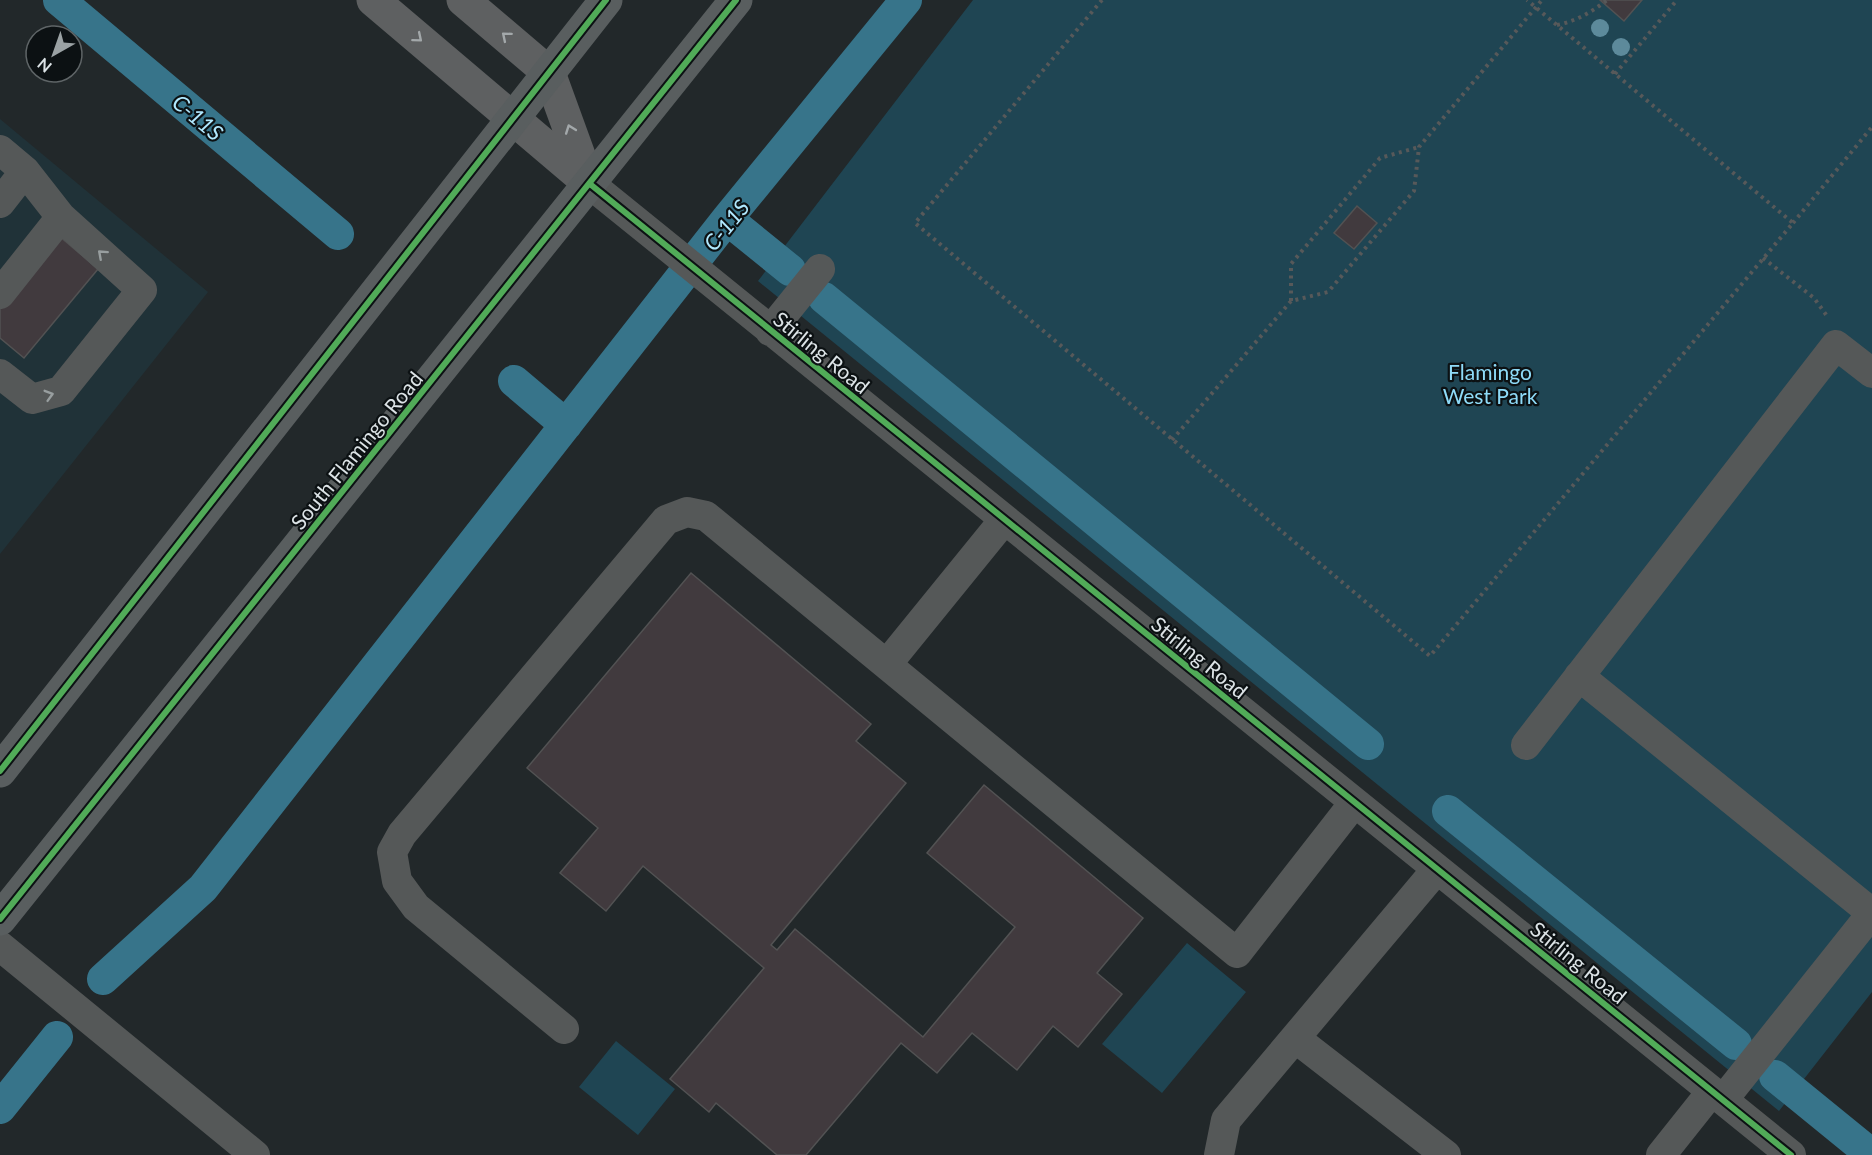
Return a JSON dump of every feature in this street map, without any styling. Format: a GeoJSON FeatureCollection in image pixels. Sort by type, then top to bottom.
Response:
{"type":"FeatureCollection","features":[{"type":"Feature","properties":{"kind":"highway"},"geometry":{"type":"LineString","coordinates":[[0,771],[606,0]]}},
{"type":"Feature","properties":{"kind":"highway","name":"South Flamingo Road"},"geometry":{"type":"LineString","coordinates":[[0,919],[736,0]]}},
{"type":"Feature","properties":{"kind":"main road","name":"Stirling Road"},"geometry":{"type":"LineString","coordinates":[[373,0],[590,184]]}},
{"type":"Feature","properties":{"kind":"main road"},"geometry":{"type":"LineString","coordinates":[[462,0],[549,73],[590,184]]}},
{"type":"Feature","properties":{"kind":"street"},"geometry":{"type":"LineString","coordinates":[[0,150],[25,171],[61,217],[142,290],[61,391],[32,399],[0,374]]}},
{"type":"Feature","properties":{"kind":"street"},"geometry":{"type":"LineString","coordinates":[[0,203],[25,171]]}},
{"type":"Feature","properties":{"kind":"street","name":"Stirling Road"},"geometry":{"type":"LineString","coordinates":[[590,184],[1791,1155]]}},
{"type":"Feature","properties":{"kind":"street"},"geometry":{"type":"LineString","coordinates":[[0,294],[61,217]]}},
{"type":"Feature","properties":{"kind":"street"},"geometry":{"type":"LineString","coordinates":[[770,331],[820,269]]}},
{"type":"Feature","properties":{"kind":"street"},"geometry":{"type":"LineString","coordinates":[[1526,745],[1836,345],[1872,374]]}},
{"type":"Feature","properties":{"kind":"street"},"geometry":{"type":"LineString","coordinates":[[564,1029],[416,907],[397,881],[392,852],[402,834],[666,520],[687,512],[706,516],[1237,953],[1354,803]]}},
{"type":"Feature","properties":{"kind":"street"},"geometry":{"type":"LineString","coordinates":[[887,664],[1004,520]]}},
{"type":"Feature","properties":{"kind":"street"},"geometry":{"type":"LineString","coordinates":[[1579,676],[1872,913],[1718,1096],[1661,1155]]}},
{"type":"Feature","properties":{"kind":"street"},"geometry":{"type":"LineString","coordinates":[[1219,1155],[1226,1120],[1437,869]]}},
{"type":"Feature","properties":{"kind":"street"},"geometry":{"type":"LineString","coordinates":[[0,946],[255,1155]]}},
{"type":"Feature","properties":{"kind":"street"},"geometry":{"type":"LineString","coordinates":[[1295,1038],[1446,1155]]}},
{"type":"Feature","properties":{"kind":"path"},"geometry":{"type":"LineString","coordinates":[[1102,0],[915,223],[1430,656],[1872,127]]}},
{"type":"Feature","properties":{"kind":"path"},"geometry":{"type":"LineString","coordinates":[[1527,0],[1793,223]]}},
{"type":"Feature","properties":{"kind":"path"},"geometry":{"type":"LineString","coordinates":[[1172,440],[1292,301],[1328,292],[1414,191],[1419,147],[1542,0]]}},
{"type":"Feature","properties":{"kind":"path"},"geometry":{"type":"LineString","coordinates":[[1557,26],[1586,15],[1607,0]]}},
{"type":"Feature","properties":{"kind":"path"},"geometry":{"type":"LineString","coordinates":[[1615,74],[1677,0]]}},
{"type":"Feature","properties":{"kind":"path"},"geometry":{"type":"LineString","coordinates":[[1292,301],[1292,264],[1380,158],[1419,147]]}},
{"type":"Feature","properties":{"kind":"path"},"geometry":{"type":"LineString","coordinates":[[1763,258],[1814,297],[1832,324],[1836,345]]}},
{"type":"Feature","properties":{"kind":"shaded area"},"geometry":{"type":"Polygon","coordinates":[[[0,119],[208,292],[0,554],[0,119]]]}},
{"type":"Feature","properties":{"kind":"green space","name":"Flamingo West Park"},"geometry":{"type":"Polygon","coordinates":[[[973,0],[1872,0],[1872,992],[1779,1111],[758,281],[973,0]]]}},
{"type":"Feature","properties":{"kind":"green space"},"geometry":{"type":"Polygon","coordinates":[[[1187,943],[1246,992],[1162,1093],[1102,1044],[1187,943]]]}},
{"type":"Feature","properties":{"kind":"green space"},"geometry":{"type":"Polygon","coordinates":[[[616,1041],[675,1089],[638,1135],[579,1087],[616,1041]]]}},
{"type":"Feature","properties":{"kind":"building"},"geometry":{"type":"Polygon","coordinates":[[[1600,0],[1642,0],[1624,21],[1600,0]]]}},
{"type":"Feature","properties":{"kind":"building"},"geometry":{"type":"Polygon","coordinates":[[[1357,206],[1377,223],[1354,249],[1334,233],[1357,206]]]}},
{"type":"Feature","properties":{"kind":"building"},"geometry":{"type":"Polygon","coordinates":[[[58,235],[98,269],[24,358],[0,338],[0,304],[58,235]]]}},
{"type":"Feature","properties":{"kind":"building"},"geometry":{"type":"Polygon","coordinates":[[[691,573],[871,724],[856,741],[906,783],[771,945],[777,950],[795,929],[923,1037],[1015,927],[927,853],[984,785],[1143,918],[1097,973],[1122,994],[1078,1047],[1053,1026],[1017,1070],[972,1033],[937,1073],[901,1043],[806,1155],[777,1155],[716,1103],[709,1112],[670,1079],[764,968],[643,866],[606,911],[560,873],[598,828],[527,768],[691,573]]]}},
{"type":"Feature","properties":{"kind":"waterway","name":"C-11S"},"geometry":{"type":"LineString","coordinates":[[59,0],[338,234]]}},
{"type":"Feature","properties":{"kind":"waterway"},"geometry":{"type":"LineString","coordinates":[[103,979],[203,888],[727,219],[906,0]]}},
{"type":"Feature","properties":{"kind":"waterway"},"geometry":{"type":"LineString","coordinates":[[727,219],[790,270]]}},
{"type":"Feature","properties":{"kind":"waterway"},"geometry":{"type":"LineString","coordinates":[[824,298],[1368,744]]}},
{"type":"Feature","properties":{"kind":"waterway","name":"C-11S"},"geometry":{"type":"LineString","coordinates":[[514,381],[566,425]]}},
{"type":"Feature","properties":{"kind":"waterway"},"geometry":{"type":"LineString","coordinates":[[1448,811],[1736,1044]]}},
{"type":"Feature","properties":{"kind":"waterway"},"geometry":{"type":"LineString","coordinates":[[0,1108],[57,1037]]}},
{"type":"Feature","properties":{"kind":"waterway"},"geometry":{"type":"LineString","coordinates":[[1775,1076],[1872,1155]]}},
{"type":"Feature","properties":{"kind":"cycle path"},"geometry":{"type":"LineString","coordinates":[[0,771],[606,0]]}},
{"type":"Feature","properties":{"kind":"cycle path"},"geometry":{"type":"LineString","coordinates":[[0,919],[736,0]]}},
{"type":"Feature","properties":{"kind":"cycle path"},"geometry":{"type":"LineString","coordinates":[[590,184],[1791,1155]]}}]}
